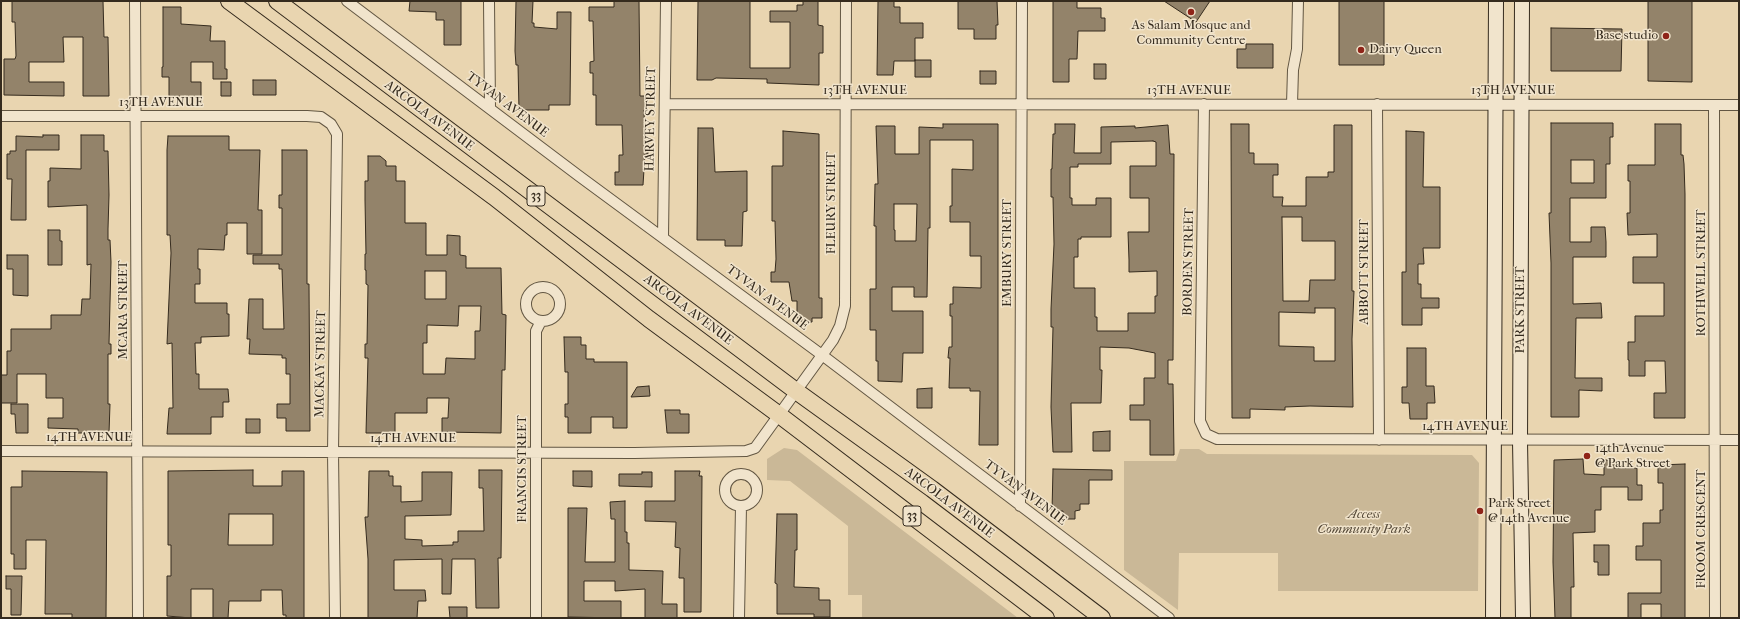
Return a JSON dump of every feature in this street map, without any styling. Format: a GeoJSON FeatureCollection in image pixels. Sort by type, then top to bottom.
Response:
{"type":"FeatureCollection","features":[{"type":"Feature","properties":{"kind":"main road","name":"ARCOLA AVENUE"},"geometry":{"type":"LineString","coordinates":[[229,1],[494,197],[649,319],[778,414],[1046,618]]}},
{"type":"Feature","properties":{"kind":"main road","name":"ARCOLA AVENUE"},"geometry":{"type":"LineString","coordinates":[[277,1],[796,391],[932,489],[1102,618]]}},
{"type":"Feature","properties":{"kind":"main road","name":"PARK STREET"},"geometry":{"type":"LineString","coordinates":[[1493,618],[1496,1]]}},
{"type":"Feature","properties":{"kind":"main road","name":"PARK STREET"},"geometry":{"type":"LineString","coordinates":[[1522,1],[1520,441],[1523,618]]}},
{"type":"Feature","properties":{"kind":"street","name":"MCARA STREET"},"geometry":{"type":"LineString","coordinates":[[135,1],[138,618]]}},
{"type":"Feature","properties":{"kind":"street","name":"TYVAN AVENUE"},"geometry":{"type":"LineString","coordinates":[[347,1],[822,355],[1169,618]]}},
{"type":"Feature","properties":{"kind":"street"},"geometry":{"type":"LineString","coordinates":[[489,1],[490,108]]}},
{"type":"Feature","properties":{"kind":"street","name":"HARVEY STREET"},"geometry":{"type":"LineString","coordinates":[[663,237],[666,1]]}},
{"type":"Feature","properties":{"kind":"street","name":"FLEURY STREET"},"geometry":{"type":"LineString","coordinates":[[796,391],[822,355],[840,326],[845,306],[846,1]]}},
{"type":"Feature","properties":{"kind":"street","name":"EMBURY STREET"},"geometry":{"type":"LineString","coordinates":[[1020,506],[1022,1]]}},
{"type":"Feature","properties":{"kind":"street"},"geometry":{"type":"LineString","coordinates":[[1292,104],[1293,70],[1298,49],[1298,1]]}},
{"type":"Feature","properties":{"kind":"street","name":"13TH AVENUE"},"geometry":{"type":"LineString","coordinates":[[665,104],[1714,105]]}},
{"type":"Feature","properties":{"kind":"street","name":"BORDEN STREET"},"geometry":{"type":"LineString","coordinates":[[1200,421],[1204,104]]}},
{"type":"Feature","properties":{"kind":"street","name":"ABBOTT STREET"},"geometry":{"type":"LineString","coordinates":[[1377,104],[1379,440]]}},
{"type":"Feature","properties":{"kind":"street"},"geometry":{"type":"LineString","coordinates":[[1714,105],[1739,106]]}},
{"type":"Feature","properties":{"kind":"street","name":"ROTHWELL STREET"},"geometry":{"type":"LineString","coordinates":[[1714,105],[1715,440]]}},
{"type":"Feature","properties":{"kind":"street","name":"13TH AVENUE"},"geometry":{"type":"LineString","coordinates":[[1,116],[321,117]]}},
{"type":"Feature","properties":{"kind":"street","name":"MACKAY STREET"},"geometry":{"type":"LineString","coordinates":[[321,117],[331,124],[336,134],[332,452],[335,618]]}},
{"type":"Feature","properties":{"kind":"street","name":"FRANCIS STREET"},"geometry":{"type":"LineString","coordinates":[[536,618],[536,331],[541,320]]}},
{"type":"Feature","properties":{"kind":"street","name":"14TH AVENUE"},"geometry":{"type":"LineString","coordinates":[[1,451],[746,451],[755,448],[796,391]]}},
{"type":"Feature","properties":{"kind":"street","name":"14TH AVENUE"},"geometry":{"type":"LineString","coordinates":[[1200,421],[1206,434],[1218,439],[1495,441],[1739,440]]}},
{"type":"Feature","properties":{"kind":"street","name":"FROOM CRESCENT"},"geometry":{"type":"LineString","coordinates":[[1715,440],[1715,618]]}},
{"type":"Feature","properties":{"kind":"street"},"geometry":{"type":"LineString","coordinates":[[739,618],[741,506]]}},
{"type":"Feature","properties":{"kind":"green space"},"geometry":{"type":"Polygon","coordinates":[[[784,448],[797,450],[1018,618],[862,618],[862,595],[848,595],[848,526],[790,481],[767,480],[767,459],[784,448]]]}},
{"type":"Feature","properties":{"kind":"green space","name":"Access Community Park"},"geometry":{"type":"Polygon","coordinates":[[[1180,449],[1199,449],[1207,454],[1472,455],[1479,463],[1478,591],[1278,591],[1278,553],[1179,553],[1178,610],[1124,570],[1124,461],[1176,461],[1180,449]]]}},
{"type":"Feature","properties":{"kind":"building"},"geometry":{"type":"Polygon","coordinates":[[[12,1],[103,1],[104,37],[108,37],[109,96],[83,96],[83,37],[63,37],[64,62],[29,62],[29,82],[64,82],[64,96],[4,95],[4,59],[15,59],[16,56],[15,22],[12,22],[12,1]]]}},
{"type":"Feature","properties":{"kind":"building"},"geometry":{"type":"Polygon","coordinates":[[[410,1],[461,1],[461,45],[444,45],[444,20],[436,20],[436,12],[409,11],[410,1]]]}},
{"type":"Feature","properties":{"kind":"building"},"geometry":{"type":"Polygon","coordinates":[[[516,1],[533,1],[532,23],[534,23],[534,27],[557,29],[557,12],[571,12],[570,105],[549,105],[549,110],[519,110],[518,65],[516,65],[515,51],[516,1]]]}},
{"type":"Feature","properties":{"kind":"building"},"geometry":{"type":"Polygon","coordinates":[[[614,1],[639,1],[640,96],[648,96],[647,110],[644,110],[645,140],[648,140],[648,154],[645,154],[643,185],[615,185],[615,172],[619,172],[619,155],[623,155],[622,125],[596,125],[596,95],[593,95],[593,73],[590,73],[590,62],[594,61],[593,21],[589,21],[589,7],[614,7],[614,1]]]}},
{"type":"Feature","properties":{"kind":"building"},"geometry":{"type":"Polygon","coordinates":[[[698,1],[750,1],[750,68],[790,68],[790,22],[770,22],[770,11],[797,11],[797,5],[803,5],[803,1],[818,1],[818,25],[823,26],[823,53],[819,53],[819,85],[767,83],[767,79],[716,78],[712,80],[697,80],[698,1]]]}},
{"type":"Feature","properties":{"kind":"building"},"geometry":{"type":"Polygon","coordinates":[[[878,1],[894,1],[894,7],[900,7],[900,23],[923,23],[923,38],[915,38],[915,61],[894,61],[893,75],[877,75],[878,1]]]}},
{"type":"Feature","properties":{"kind":"building"},"geometry":{"type":"Polygon","coordinates":[[[958,1],[997,1],[998,25],[996,25],[996,39],[974,39],[974,29],[958,29],[958,1]]]}},
{"type":"Feature","properties":{"kind":"building"},"geometry":{"type":"Polygon","coordinates":[[[1053,1],[1077,1],[1077,8],[1101,8],[1101,18],[1105,18],[1105,31],[1078,31],[1077,59],[1069,59],[1069,82],[1053,82],[1053,1]]]}},
{"type":"Feature","properties":{"kind":"building","name":"As Salam Mosque and Community Centre"},"geometry":{"type":"Polygon","coordinates":[[[1164,1],[1210,1],[1196,22],[1164,1]]]}},
{"type":"Feature","properties":{"kind":"building"},"geometry":{"type":"Polygon","coordinates":[[[1339,1],[1384,1],[1384,65],[1339,65],[1339,1]]]}},
{"type":"Feature","properties":{"kind":"building"},"geometry":{"type":"Polygon","coordinates":[[[1648,1],[1692,1],[1692,82],[1648,81],[1648,1]]]}},
{"type":"Feature","properties":{"kind":"building"},"geometry":{"type":"Polygon","coordinates":[[[163,7],[181,7],[181,24],[211,26],[210,41],[225,41],[225,69],[227,69],[227,79],[213,79],[213,62],[191,62],[191,82],[201,82],[201,97],[169,96],[169,77],[162,77],[163,7]]]}},
{"type":"Feature","properties":{"kind":"building"},"geometry":{"type":"Polygon","coordinates":[[[1551,28],[1622,29],[1621,71],[1551,71],[1551,28]]]}},
{"type":"Feature","properties":{"kind":"building"},"geometry":{"type":"Polygon","coordinates":[[[1246,44],[1273,44],[1273,68],[1237,68],[1237,49],[1246,49],[1246,44]]]}},
{"type":"Feature","properties":{"kind":"building"},"geometry":{"type":"Polygon","coordinates":[[[915,60],[931,60],[931,77],[915,77],[915,60]]]}},
{"type":"Feature","properties":{"kind":"building"},"geometry":{"type":"Polygon","coordinates":[[[1094,64],[1106,64],[1106,79],[1094,79],[1094,64]]]}},
{"type":"Feature","properties":{"kind":"building"},"geometry":{"type":"Polygon","coordinates":[[[980,71],[996,71],[996,84],[980,84],[980,71]]]}},
{"type":"Feature","properties":{"kind":"building"},"geometry":{"type":"Polygon","coordinates":[[[253,80],[276,80],[276,95],[253,95],[253,80]]]}},
{"type":"Feature","properties":{"kind":"building"},"geometry":{"type":"Polygon","coordinates":[[[221,82],[231,82],[231,96],[221,96],[221,82]]]}},
{"type":"Feature","properties":{"kind":"building"},"geometry":{"type":"Polygon","coordinates":[[[1551,123],[1613,123],[1613,137],[1610,137],[1610,164],[1606,164],[1606,198],[1570,198],[1570,242],[1591,242],[1591,227],[1605,227],[1606,242],[1606,257],[1573,257],[1573,304],[1601,303],[1602,318],[1576,318],[1575,378],[1602,378],[1602,391],[1579,390],[1579,417],[1551,417],[1551,263],[1549,213],[1551,213],[1551,123]],[[1571,160],[1571,183],[1594,183],[1594,160],[1571,160]]]}},
{"type":"Feature","properties":{"kind":"building"},"geometry":{"type":"Polygon","coordinates":[[[943,124],[998,124],[998,445],[979,445],[980,391],[970,391],[970,388],[949,388],[950,358],[948,358],[949,347],[952,347],[952,316],[950,316],[950,304],[953,304],[953,287],[981,288],[981,256],[970,256],[970,222],[950,222],[950,206],[952,206],[952,169],[973,170],[973,140],[930,140],[930,228],[928,228],[927,297],[914,297],[914,287],[892,287],[892,311],[923,311],[923,353],[903,353],[902,382],[878,381],[878,361],[876,361],[876,330],[870,330],[870,289],[876,289],[876,226],[874,226],[875,184],[878,184],[876,126],[895,126],[895,154],[919,154],[919,127],[943,128],[943,124]],[[894,204],[895,241],[916,241],[917,204],[894,204]]]}},
{"type":"Feature","properties":{"kind":"building"},"geometry":{"type":"Polygon","coordinates":[[[1055,124],[1075,124],[1074,153],[1101,153],[1101,127],[1135,126],[1135,128],[1168,125],[1170,154],[1174,154],[1173,360],[1168,360],[1168,384],[1173,384],[1174,455],[1150,455],[1150,420],[1130,420],[1130,405],[1144,405],[1144,378],[1155,378],[1155,353],[1129,348],[1100,347],[1100,370],[1102,370],[1101,403],[1071,403],[1072,452],[1053,452],[1051,407],[1053,327],[1051,327],[1051,309],[1054,244],[1051,169],[1053,134],[1055,134],[1055,124]],[[1111,142],[1111,164],[1078,164],[1078,167],[1070,167],[1070,198],[1072,198],[1072,205],[1096,205],[1096,198],[1111,198],[1111,237],[1081,237],[1081,239],[1078,239],[1078,257],[1074,257],[1074,288],[1095,288],[1095,317],[1097,317],[1097,331],[1128,331],[1128,313],[1155,313],[1157,271],[1129,272],[1128,232],[1149,232],[1149,198],[1130,198],[1130,166],[1156,166],[1156,142],[1111,142]]]}},
{"type":"Feature","properties":{"kind":"building"},"geometry":{"type":"Polygon","coordinates":[[[1231,124],[1249,124],[1249,153],[1254,153],[1254,164],[1278,164],[1278,175],[1273,175],[1273,197],[1283,197],[1282,206],[1306,206],[1306,177],[1328,177],[1328,172],[1334,172],[1334,125],[1352,125],[1352,291],[1354,291],[1352,339],[1353,407],[1310,406],[1285,407],[1285,410],[1250,409],[1250,418],[1232,418],[1231,124]],[[1282,217],[1283,301],[1309,301],[1310,280],[1335,280],[1335,241],[1302,241],[1302,217],[1282,217]],[[1315,308],[1315,313],[1279,312],[1279,346],[1314,347],[1314,361],[1335,361],[1335,308],[1315,308]]]}},
{"type":"Feature","properties":{"kind":"building"},"geometry":{"type":"Polygon","coordinates":[[[1655,124],[1681,124],[1681,155],[1683,155],[1684,164],[1685,194],[1685,418],[1654,418],[1654,393],[1666,393],[1665,361],[1645,361],[1645,376],[1629,376],[1628,342],[1635,342],[1635,316],[1664,316],[1664,283],[1633,283],[1633,257],[1657,257],[1657,234],[1628,235],[1627,213],[1630,213],[1630,181],[1628,181],[1628,165],[1655,165],[1655,124]]]}},
{"type":"Feature","properties":{"kind":"building"},"geometry":{"type":"Polygon","coordinates":[[[698,128],[713,128],[715,172],[747,171],[747,211],[743,212],[742,246],[725,246],[725,240],[697,240],[698,128]]]}},
{"type":"Feature","properties":{"kind":"building"},"geometry":{"type":"Polygon","coordinates":[[[783,131],[819,134],[819,298],[822,298],[822,318],[812,318],[812,322],[801,322],[801,318],[797,318],[797,301],[792,301],[789,282],[771,282],[771,272],[775,272],[776,259],[775,221],[772,221],[772,166],[783,166],[783,131]]]}},
{"type":"Feature","properties":{"kind":"building"},"geometry":{"type":"Polygon","coordinates":[[[1406,131],[1424,132],[1423,187],[1440,187],[1440,248],[1423,248],[1424,264],[1418,264],[1418,284],[1421,284],[1421,298],[1439,298],[1439,308],[1422,308],[1422,325],[1402,325],[1402,272],[1406,272],[1406,131]]]}},
{"type":"Feature","properties":{"kind":"building"},"geometry":{"type":"Polygon","coordinates":[[[43,135],[59,135],[59,150],[26,150],[26,220],[11,220],[12,179],[7,179],[7,154],[10,154],[10,151],[16,151],[16,136],[43,137],[43,135]]]}},
{"type":"Feature","properties":{"kind":"building"},"geometry":{"type":"Polygon","coordinates":[[[81,135],[104,135],[104,151],[108,151],[108,240],[110,240],[111,262],[109,344],[111,344],[111,354],[108,354],[108,404],[110,404],[109,433],[78,433],[78,429],[48,428],[48,418],[63,418],[63,398],[46,398],[46,374],[17,374],[17,403],[1,403],[1,375],[7,375],[7,351],[11,351],[11,329],[51,329],[51,315],[81,315],[82,299],[90,299],[91,264],[87,265],[87,205],[48,207],[48,181],[50,181],[50,168],[81,169],[81,135]]]}},
{"type":"Feature","properties":{"kind":"building"},"geometry":{"type":"Polygon","coordinates":[[[168,136],[229,136],[229,150],[260,150],[258,210],[262,210],[262,254],[247,254],[247,223],[227,223],[227,235],[225,235],[224,250],[198,249],[200,284],[195,284],[195,303],[227,303],[227,314],[229,314],[229,336],[201,337],[201,343],[195,343],[196,374],[199,374],[199,389],[228,389],[229,402],[223,402],[223,417],[211,417],[211,434],[167,434],[169,408],[173,408],[172,343],[167,344],[171,253],[170,235],[167,235],[168,136]]]}},
{"type":"Feature","properties":{"kind":"building"},"geometry":{"type":"Polygon","coordinates":[[[282,150],[307,150],[307,284],[309,284],[310,431],[286,431],[286,418],[277,418],[277,404],[290,404],[290,374],[286,374],[286,358],[282,358],[282,355],[249,354],[250,339],[247,339],[249,299],[263,299],[263,329],[284,329],[282,269],[279,269],[279,264],[253,264],[253,255],[282,255],[282,208],[279,208],[279,195],[282,195],[282,150]]]}},
{"type":"Feature","properties":{"kind":"building"},"geometry":{"type":"Polygon","coordinates":[[[368,156],[380,156],[386,161],[386,166],[396,166],[396,181],[405,181],[405,223],[426,223],[426,255],[447,255],[447,235],[460,236],[460,255],[466,256],[466,268],[501,268],[502,314],[506,315],[505,370],[502,370],[501,433],[442,432],[442,418],[448,418],[449,398],[427,398],[427,413],[395,413],[395,433],[366,433],[368,358],[365,358],[365,344],[367,344],[368,285],[366,284],[365,270],[365,181],[368,181],[368,156]],[[425,271],[425,299],[446,299],[446,271],[425,271]],[[459,306],[458,326],[427,325],[427,343],[423,343],[423,374],[445,374],[446,358],[475,359],[475,331],[480,331],[481,306],[459,306]]]}},
{"type":"Feature","properties":{"kind":"building"},"geometry":{"type":"Polygon","coordinates":[[[48,230],[60,230],[60,241],[62,241],[62,265],[48,265],[48,230]]]}},
{"type":"Feature","properties":{"kind":"building"},"geometry":{"type":"Polygon","coordinates":[[[7,255],[28,255],[28,296],[13,295],[13,269],[7,269],[7,255]]]}},
{"type":"Feature","properties":{"kind":"building"},"geometry":{"type":"Polygon","coordinates":[[[564,337],[581,337],[581,345],[586,345],[586,359],[594,359],[594,362],[627,362],[627,428],[613,428],[613,417],[591,417],[591,433],[568,433],[568,417],[565,417],[565,404],[568,404],[568,372],[565,372],[564,337]]]}},
{"type":"Feature","properties":{"kind":"building"},"geometry":{"type":"Polygon","coordinates":[[[1407,348],[1426,348],[1426,386],[1434,386],[1435,403],[1427,403],[1427,419],[1410,419],[1409,403],[1402,403],[1402,387],[1407,387],[1407,348]]]}},
{"type":"Feature","properties":{"kind":"building"},"geometry":{"type":"Polygon","coordinates":[[[649,386],[650,396],[631,397],[637,387],[649,386]]]}},
{"type":"Feature","properties":{"kind":"building"},"geometry":{"type":"Polygon","coordinates":[[[932,388],[932,408],[917,408],[917,389],[932,388]]]}},
{"type":"Feature","properties":{"kind":"building"},"geometry":{"type":"Polygon","coordinates":[[[11,404],[28,404],[28,433],[16,433],[15,414],[11,414],[11,404]]]}},
{"type":"Feature","properties":{"kind":"building"},"geometry":{"type":"Polygon","coordinates":[[[665,410],[680,410],[680,414],[689,414],[689,433],[667,433],[665,410]]]}},
{"type":"Feature","properties":{"kind":"building"},"geometry":{"type":"Polygon","coordinates":[[[246,419],[260,419],[260,433],[246,433],[246,419]]]}},
{"type":"Feature","properties":{"kind":"building"},"geometry":{"type":"Polygon","coordinates":[[[1110,431],[1110,451],[1093,451],[1093,432],[1110,431]]]}},
{"type":"Feature","properties":{"kind":"building"},"geometry":{"type":"Polygon","coordinates":[[[1583,459],[1584,474],[1604,475],[1604,460],[1614,460],[1614,468],[1637,468],[1637,485],[1642,485],[1642,500],[1628,500],[1628,487],[1601,487],[1601,510],[1595,510],[1595,532],[1573,533],[1574,587],[1571,587],[1571,618],[1555,618],[1553,562],[1554,460],[1583,459]]]}},
{"type":"Feature","properties":{"kind":"building"},"geometry":{"type":"Polygon","coordinates":[[[1685,464],[1685,618],[1661,618],[1661,604],[1641,604],[1641,618],[1628,618],[1628,593],[1661,593],[1661,560],[1636,560],[1636,546],[1643,546],[1643,523],[1660,523],[1660,510],[1663,510],[1663,483],[1658,483],[1658,465],[1685,464]]]}},
{"type":"Feature","properties":{"kind":"building"},"geometry":{"type":"Polygon","coordinates":[[[1053,469],[1112,470],[1112,480],[1089,480],[1089,504],[1080,504],[1080,510],[1075,511],[1075,519],[1063,519],[1063,511],[1052,511],[1053,469]]]}},
{"type":"Feature","properties":{"kind":"building"},"geometry":{"type":"Polygon","coordinates":[[[253,470],[253,486],[282,486],[282,471],[304,471],[304,618],[286,618],[286,615],[283,615],[282,590],[261,590],[261,601],[229,601],[228,618],[213,618],[213,589],[191,589],[191,618],[167,616],[167,576],[171,576],[171,545],[168,545],[168,471],[253,470]],[[229,514],[228,545],[273,545],[273,514],[229,514]]]}},
{"type":"Feature","properties":{"kind":"building"},"geometry":{"type":"Polygon","coordinates":[[[479,470],[502,470],[501,558],[498,558],[499,608],[476,608],[475,559],[452,559],[451,594],[442,594],[442,559],[394,560],[394,590],[425,590],[426,601],[418,601],[417,618],[368,618],[368,559],[365,517],[368,517],[369,471],[389,471],[389,476],[393,476],[393,486],[401,486],[401,502],[422,501],[422,472],[452,472],[451,515],[405,516],[405,539],[422,540],[422,546],[453,545],[453,542],[458,542],[458,531],[484,531],[483,488],[479,488],[479,470]]]}},
{"type":"Feature","properties":{"kind":"building"},"geometry":{"type":"Polygon","coordinates":[[[22,471],[107,472],[106,618],[72,618],[72,614],[45,614],[46,540],[26,540],[26,569],[14,569],[14,554],[11,554],[11,487],[22,487],[22,471]]]}},
{"type":"Feature","properties":{"kind":"building"},"geometry":{"type":"Polygon","coordinates":[[[573,471],[592,471],[592,487],[573,486],[573,471]]]}},
{"type":"Feature","properties":{"kind":"building"},"geometry":{"type":"Polygon","coordinates":[[[675,471],[700,471],[699,476],[702,476],[701,612],[684,612],[684,578],[679,578],[680,548],[675,547],[676,522],[645,521],[645,501],[675,501],[675,471]]]}},
{"type":"Feature","properties":{"kind":"building"},"geometry":{"type":"Polygon","coordinates":[[[642,472],[652,472],[652,487],[619,486],[619,474],[642,474],[642,472]]]}},
{"type":"Feature","properties":{"kind":"building"},"geometry":{"type":"Polygon","coordinates":[[[625,501],[625,532],[627,532],[627,543],[629,543],[629,570],[663,571],[662,604],[677,604],[677,618],[645,618],[645,589],[615,591],[615,581],[584,581],[584,601],[621,601],[621,618],[568,617],[568,508],[587,508],[585,562],[615,562],[615,519],[611,519],[610,502],[625,501]]]}},
{"type":"Feature","properties":{"kind":"building"},"geometry":{"type":"Polygon","coordinates":[[[777,514],[797,514],[797,550],[795,550],[794,587],[819,588],[819,600],[830,600],[830,617],[814,617],[814,614],[777,614],[777,584],[775,583],[777,514]]]}},
{"type":"Feature","properties":{"kind":"building"},"geometry":{"type":"Polygon","coordinates":[[[1594,545],[1609,545],[1609,575],[1598,575],[1598,562],[1594,562],[1594,545]]]}},
{"type":"Feature","properties":{"kind":"building"},"geometry":{"type":"Polygon","coordinates":[[[6,576],[22,576],[21,615],[11,615],[11,589],[6,589],[6,576]]]}},
{"type":"Feature","properties":{"kind":"building"},"geometry":{"type":"Polygon","coordinates":[[[449,607],[467,607],[467,618],[450,618],[449,607]]]}},
{"type":"Feature","properties":{"kind":"place","name":"As Salam Mosque and Community Centre"},"geometry":{"type":"Point","coordinates":[1191,12]}},
{"type":"Feature","properties":{"kind":"place","name":"Base studio"},"geometry":{"type":"Point","coordinates":[1666,36]}},
{"type":"Feature","properties":{"kind":"place","name":"Dairy Queen"},"geometry":{"type":"Point","coordinates":[1361,50]}},
{"type":"Feature","properties":{"kind":"place","name":"14th Avenue @ Park Street"},"geometry":{"type":"Point","coordinates":[1587,456]}},
{"type":"Feature","properties":{"kind":"place","name":"Park Street @ 14th Avenue"},"geometry":{"type":"Point","coordinates":[1480,511]}}]}
